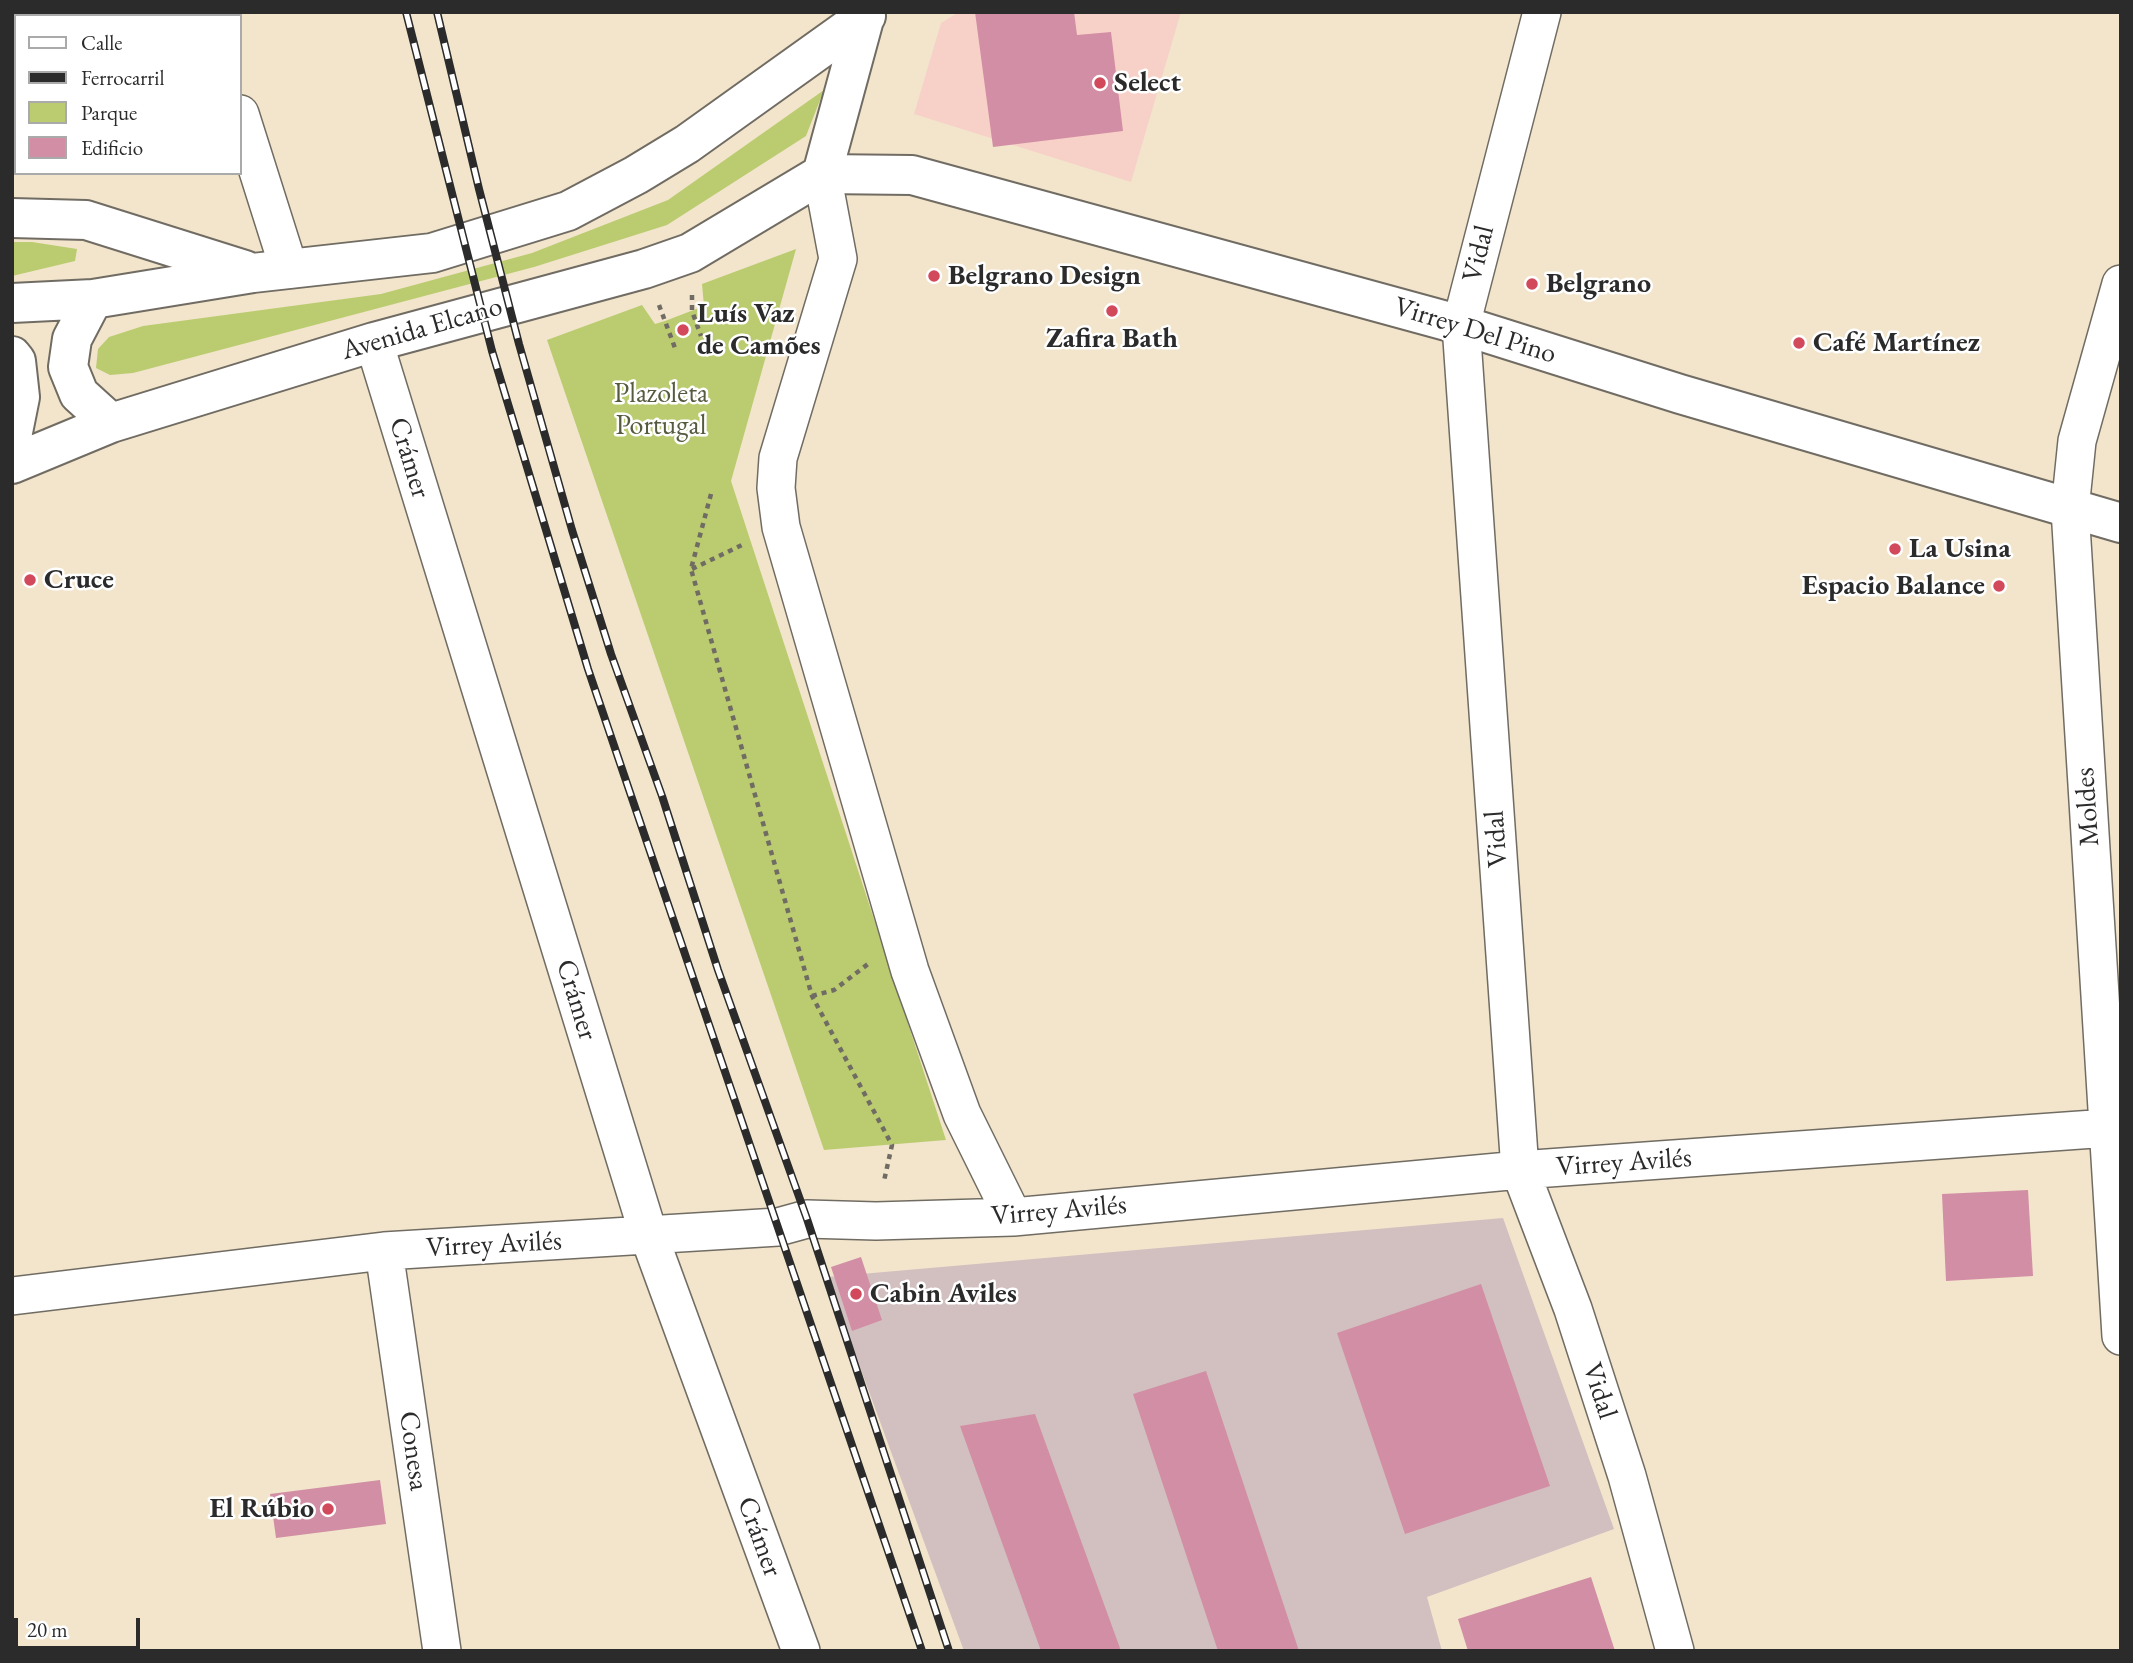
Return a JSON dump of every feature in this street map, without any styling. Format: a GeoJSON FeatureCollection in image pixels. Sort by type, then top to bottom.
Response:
{"type":"FeatureCollection","features":[{"type":"Feature","properties":{"kind":"main road"},"geometry":{"type":"LineString","coordinates":[[822,174],[868,13]]}},
{"type":"Feature","properties":{"kind":"main road"},"geometry":{"type":"LineString","coordinates":[[12,303],[93,299],[271,271],[432,253],[568,211],[636,176],[687,144],[868,13]]}},
{"type":"Feature","properties":{"kind":"main road","name":"Virrey Del Pino"},"geometry":{"type":"LineString","coordinates":[[822,174],[912,175],[1461,325],[1680,394],[2121,523]]}},
{"type":"Feature","properties":{"kind":"main road","name":"Avenida Elcano"},"geometry":{"type":"LineString","coordinates":[[12,464],[111,423],[373,342],[644,269],[690,253],[822,174]]}},
{"type":"Feature","properties":{"kind":"main road"},"geometry":{"type":"LineString","coordinates":[[12,218],[86,220],[271,271]]}},
{"type":"Feature","properties":{"kind":"main road"},"geometry":{"type":"LineString","coordinates":[[93,299],[72,339],[68,367],[79,394],[111,423]]}},
{"type":"Feature","properties":{"kind":"main road"},"geometry":{"type":"LineString","coordinates":[[12,356],[16,361],[20,397],[12,437]]}},
{"type":"Feature","properties":{"kind":"street","name":"Vidal"},"geometry":{"type":"LineString","coordinates":[[1542,12],[1461,325],[1520,1170],[1573,1309],[1627,1476],[1675,1651]]}},
{"type":"Feature","properties":{"kind":"street"},"geometry":{"type":"LineString","coordinates":[[242,124],[271,271]]}},
{"type":"Feature","properties":{"kind":"street"},"geometry":{"type":"LineString","coordinates":[[822,174],[838,260],[778,458],[776,488],[782,527],[910,971],[962,1114],[1013,1217]]}},
{"type":"Feature","properties":{"kind":"street","name":"Moldes"},"geometry":{"type":"LineString","coordinates":[[2121,284],[2077,440],[2070,509],[2121,1336]]}},
{"type":"Feature","properties":{"kind":"street","name":"Crámer"},"geometry":{"type":"LineString","coordinates":[[373,342],[649,1236],[801,1651]]}},
{"type":"Feature","properties":{"kind":"street","name":"Virrey Avilés"},"geometry":{"type":"LineString","coordinates":[[12,1296],[384,1251],[778,1227],[807,1219],[876,1221],[1013,1217],[1520,1170],[2108,1128]]}},
{"type":"Feature","properties":{"kind":"street","name":"Conesa"},"geometry":{"type":"LineString","coordinates":[[384,1251],[442,1651]]}},
{"type":"Feature","properties":{"kind":"path"},"geometry":{"type":"LineString","coordinates":[[692,311],[701,336]]}},
{"type":"Feature","properties":{"kind":"path"},"geometry":{"type":"LineString","coordinates":[[665,321],[675,348]]}},
{"type":"Feature","properties":{"kind":"path"},"geometry":{"type":"LineString","coordinates":[[710,494],[691,569],[812,996],[892,1145],[876,1221]]}},
{"type":"Feature","properties":{"kind":"path"},"geometry":{"type":"LineString","coordinates":[[691,569],[782,527]]}},
{"type":"Feature","properties":{"kind":"path"},"geometry":{"type":"LineString","coordinates":[[812,996],[834,990],[874,959]]}},
{"type":"Feature","properties":{"kind":"shaded area"},"geometry":{"type":"Polygon","coordinates":[[[959,12],[1181,12],[1131,182],[914,114],[941,23],[959,12]]]}},
{"type":"Feature","properties":{"kind":"shaded area"},"geometry":{"type":"Polygon","coordinates":[[[1503,1218],[1614,1529],[1427,1597],[1442,1651],[964,1651],[827,1277],[1503,1218]]]}},
{"type":"Feature","properties":{"kind":"green space"},"geometry":{"type":"Polygon","coordinates":[[[824,90],[806,136],[667,225],[534,267],[133,373],[110,375],[96,368],[98,349],[109,337],[143,326],[381,294],[532,253],[668,200],[824,90]]]}},
{"type":"Feature","properties":{"kind":"green space"},"geometry":{"type":"Polygon","coordinates":[[[12,242],[32,242],[77,249],[75,261],[12,276],[12,242]]]}},
{"type":"Feature","properties":{"kind":"green space","name":"Plazoleta Portugal"},"geometry":{"type":"Polygon","coordinates":[[[796,249],[731,481],[946,1140],[824,1150],[547,340],[642,305],[655,324],[665,321],[704,306],[702,284],[796,249]]]}},
{"type":"Feature","properties":{"kind":"building"},"geometry":{"type":"Polygon","coordinates":[[[975,12],[1074,12],[1077,35],[1111,32],[1123,131],[993,147],[975,12]]]}},
{"type":"Feature","properties":{"kind":"building"},"geometry":{"type":"Polygon","coordinates":[[[2028,1190],[2033,1276],[1946,1281],[1942,1194],[2028,1190]]]}},
{"type":"Feature","properties":{"kind":"building","name":"Cabin Aviles"},"geometry":{"type":"Polygon","coordinates":[[[861,1257],[882,1320],[852,1331],[831,1267],[861,1257]]]}},
{"type":"Feature","properties":{"kind":"building"},"geometry":{"type":"Polygon","coordinates":[[[1481,1284],[1550,1486],[1405,1534],[1337,1333],[1481,1284]]]}},
{"type":"Feature","properties":{"kind":"building"},"geometry":{"type":"Polygon","coordinates":[[[1206,1371],[1299,1651],[1218,1651],[1133,1394],[1206,1371]]]}},
{"type":"Feature","properties":{"kind":"building"},"geometry":{"type":"Polygon","coordinates":[[[1035,1414],[1121,1651],[1041,1651],[960,1426],[1035,1414]]]}},
{"type":"Feature","properties":{"kind":"building","name":"El Rúbio"},"geometry":{"type":"Polygon","coordinates":[[[380,1480],[386,1524],[276,1538],[270,1494],[380,1480]]]}},
{"type":"Feature","properties":{"kind":"building"},"geometry":{"type":"Polygon","coordinates":[[[1591,1577],[1615,1651],[1468,1651],[1458,1619],[1591,1577]]]}},
{"type":"Feature","properties":{"kind":"railway"},"geometry":{"type":"LineString","coordinates":[[406,12],[492,351],[588,669],[922,1651]]}},
{"type":"Feature","properties":{"kind":"railway"},"geometry":{"type":"LineString","coordinates":[[437,12],[519,344],[572,530],[718,970],[807,1219],[949,1651]]}},
{"type":"Feature","properties":{"kind":"place","name":"Select"},"geometry":{"type":"Point","coordinates":[1100,83]}},
{"type":"Feature","properties":{"kind":"place","name":"Belgrano Design"},"geometry":{"type":"Point","coordinates":[934,276]}},
{"type":"Feature","properties":{"kind":"place","name":"Belgrano"},"geometry":{"type":"Point","coordinates":[1532,284]}},
{"type":"Feature","properties":{"kind":"place","name":"Zafira Bath"},"geometry":{"type":"Point","coordinates":[1112,311]}},
{"type":"Feature","properties":{"kind":"place","name":"Luís Vaz de Camões"},"geometry":{"type":"Point","coordinates":[683,330]}},
{"type":"Feature","properties":{"kind":"place","name":"Café Martínez"},"geometry":{"type":"Point","coordinates":[1799,343]}},
{"type":"Feature","properties":{"kind":"place","name":"La Usina"},"geometry":{"type":"Point","coordinates":[1895,549]}},
{"type":"Feature","properties":{"kind":"place","name":"Cruce"},"geometry":{"type":"Point","coordinates":[30,580]}},
{"type":"Feature","properties":{"kind":"place","name":"Espacio Balance"},"geometry":{"type":"Point","coordinates":[1999,586]}},
{"type":"Feature","properties":{"kind":"place","name":"Cabin Aviles"},"geometry":{"type":"Point","coordinates":[856,1294]}},
{"type":"Feature","properties":{"kind":"place","name":"El Rúbio"},"geometry":{"type":"Point","coordinates":[328,1509]}}]}
